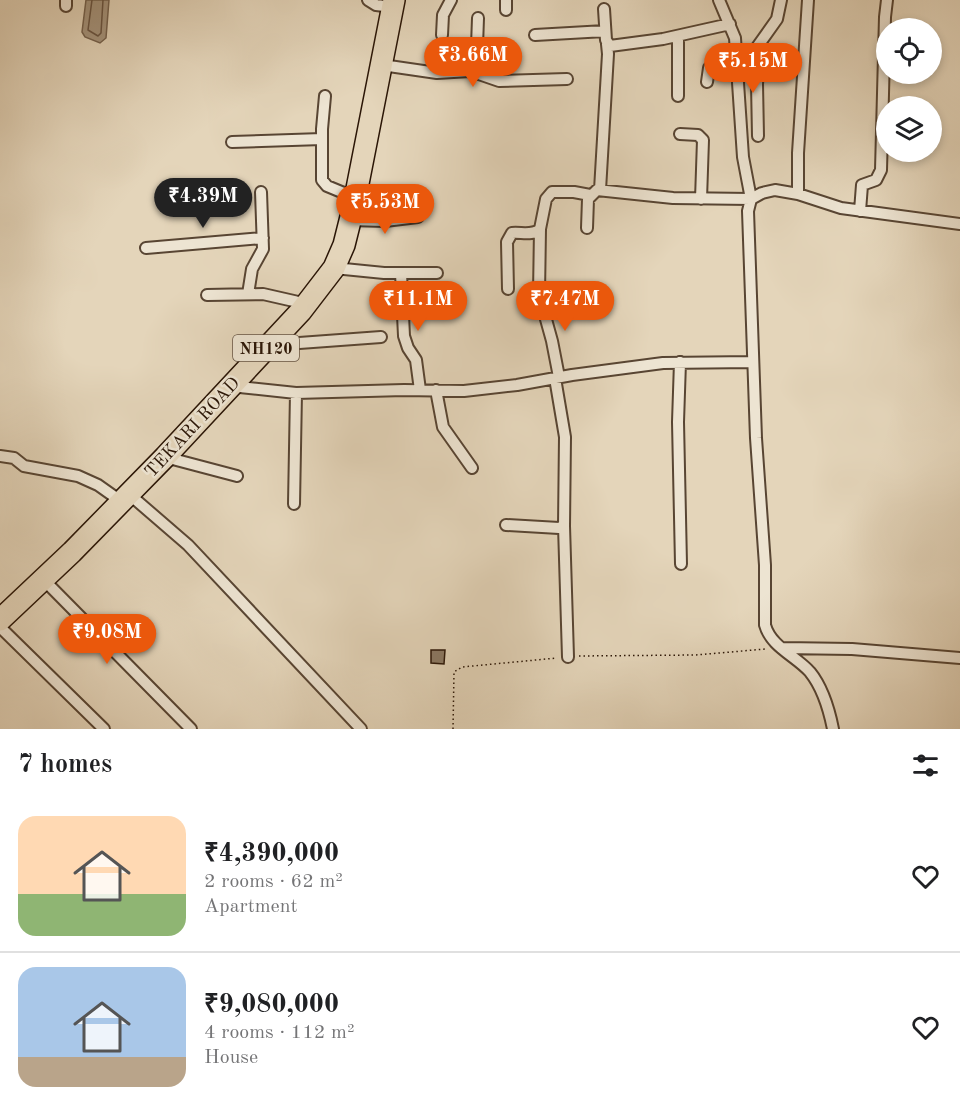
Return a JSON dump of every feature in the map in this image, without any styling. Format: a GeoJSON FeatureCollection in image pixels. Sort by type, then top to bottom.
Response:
{"type":"FeatureCollection","features":[{"type":"Feature","properties":{"kind":"highway","name":"TEKARI ROAD"},"geometry":{"type":"LineString","coordinates":[[0,620],[165,457],[307,304],[334,268],[344,245],[356,198],[393,4]]}},
{"type":"Feature","properties":{"kind":"street"},"geometry":{"type":"LineString","coordinates":[[368,0],[376,5],[393,4]]}},
{"type":"Feature","properties":{"kind":"street"},"geometry":{"type":"LineString","coordinates":[[442,35],[443,15],[451,0]]}},
{"type":"Feature","properties":{"kind":"street"},"geometry":{"type":"LineString","coordinates":[[719,0],[735,38],[743,157],[751,199],[747,211],[756,438],[765,565],[765,625],[772,640],[810,673],[823,694],[833,729]]}},
{"type":"Feature","properties":{"kind":"street"},"geometry":{"type":"LineString","coordinates":[[707,82],[710,65],[750,57],[777,19],[781,0]]}},
{"type":"Feature","properties":{"kind":"street"},"geometry":{"type":"LineString","coordinates":[[798,194],[798,153],[808,0]]}},
{"type":"Feature","properties":{"kind":"street"},"geometry":{"type":"LineString","coordinates":[[860,211],[862,185],[876,180],[880,170],[887,0]]}},
{"type":"Feature","properties":{"kind":"street"},"geometry":{"type":"LineString","coordinates":[[587,228],[588,202],[595,192],[607,44],[604,9]]}},
{"type":"Feature","properties":{"kind":"street"},"geometry":{"type":"LineString","coordinates":[[476,74],[478,18]]}},
{"type":"Feature","properties":{"kind":"street"},"geometry":{"type":"LineString","coordinates":[[607,44],[622,46],[730,24]]}},
{"type":"Feature","properties":{"kind":"street"},"geometry":{"type":"LineString","coordinates":[[535,35],[605,31]]}},
{"type":"Feature","properties":{"kind":"street"},"geometry":{"type":"LineString","coordinates":[[678,36],[678,96]]}},
{"type":"Feature","properties":{"kind":"street"},"geometry":{"type":"LineString","coordinates":[[758,136],[757,84],[760,43]]}},
{"type":"Feature","properties":{"kind":"street"},"geometry":{"type":"LineString","coordinates":[[382,65],[437,73],[466,71],[499,81],[567,79]]}},
{"type":"Feature","properties":{"kind":"street"},"geometry":{"type":"LineString","coordinates":[[325,96],[321,176],[324,184],[356,198]]}},
{"type":"Feature","properties":{"kind":"street"},"geometry":{"type":"LineString","coordinates":[[680,134],[698,135],[703,140],[701,199]]}},
{"type":"Feature","properties":{"kind":"street"},"geometry":{"type":"LineString","coordinates":[[232,142],[322,139]]}},
{"type":"Feature","properties":{"kind":"street"},"geometry":{"type":"LineString","coordinates":[[568,657],[564,526],[565,437],[552,341],[539,294],[538,266],[540,229],[546,199],[552,192],[751,199],[775,190],[798,194],[842,208],[960,225]]}},
{"type":"Feature","properties":{"kind":"street"},"geometry":{"type":"LineString","coordinates":[[248,294],[248,282],[252,269],[262,253],[261,192]]}},
{"type":"Feature","properties":{"kind":"street"},"geometry":{"type":"LineString","coordinates":[[350,220],[385,221],[418,217]]}},
{"type":"Feature","properties":{"kind":"street"},"geometry":{"type":"LineString","coordinates":[[508,289],[507,242],[509,236],[512,233],[532,233],[540,229]]}},
{"type":"Feature","properties":{"kind":"street"},"geometry":{"type":"LineString","coordinates":[[146,248],[263,238]]}},
{"type":"Feature","properties":{"kind":"street"},"geometry":{"type":"LineString","coordinates":[[334,268],[384,273],[437,273]]}},
{"type":"Feature","properties":{"kind":"street"},"geometry":{"type":"LineString","coordinates":[[401,273],[404,336],[416,360],[420,390]]}},
{"type":"Feature","properties":{"kind":"street"},"geometry":{"type":"LineString","coordinates":[[207,296],[248,294],[273,296],[307,304]]}},
{"type":"Feature","properties":{"kind":"street"},"geometry":{"type":"LineString","coordinates":[[268,345],[381,337]]}},
{"type":"Feature","properties":{"kind":"street"},"geometry":{"type":"LineString","coordinates":[[230,386],[297,393],[485,390],[680,362],[753,362]]}},
{"type":"Feature","properties":{"kind":"street"},"geometry":{"type":"LineString","coordinates":[[680,362],[678,422],[681,564]]}},
{"type":"Feature","properties":{"kind":"street"},"geometry":{"type":"LineString","coordinates":[[436,390],[443,427],[472,468]]}},
{"type":"Feature","properties":{"kind":"street"},"geometry":{"type":"LineString","coordinates":[[294,504],[297,393]]}},
{"type":"Feature","properties":{"kind":"street"},"geometry":{"type":"LineString","coordinates":[[0,456],[14,458],[24,466],[78,476],[126,498],[188,545],[361,729]]}},
{"type":"Feature","properties":{"kind":"street"},"geometry":{"type":"LineString","coordinates":[[165,457],[237,476]]}},
{"type":"Feature","properties":{"kind":"street"},"geometry":{"type":"LineString","coordinates":[[506,525],[559,528],[564,526]]}},
{"type":"Feature","properties":{"kind":"street"},"geometry":{"type":"LineString","coordinates":[[43,579],[191,729]]}},
{"type":"Feature","properties":{"kind":"street"},"geometry":{"type":"LineString","coordinates":[[0,627],[104,729]]}},
{"type":"Feature","properties":{"kind":"street"},"geometry":{"type":"LineString","coordinates":[[782,648],[852,650],[960,658]]}},
{"type":"Feature","properties":{"kind":"path"},"geometry":{"type":"LineString","coordinates":[[453,729],[454,672],[462,667],[589,655],[695,655],[782,648]]}},
{"type":"Feature","properties":{"kind":"water"},"geometry":{"type":"Polygon","coordinates":[[[86,0],[109,0],[106,38],[100,43],[85,37],[82,32],[86,0]]]}},
{"type":"Feature","properties":{"kind":"building"},"geometry":{"type":"Polygon","coordinates":[[[431,650],[445,650],[444,664],[431,663],[431,650]]]}}]}
